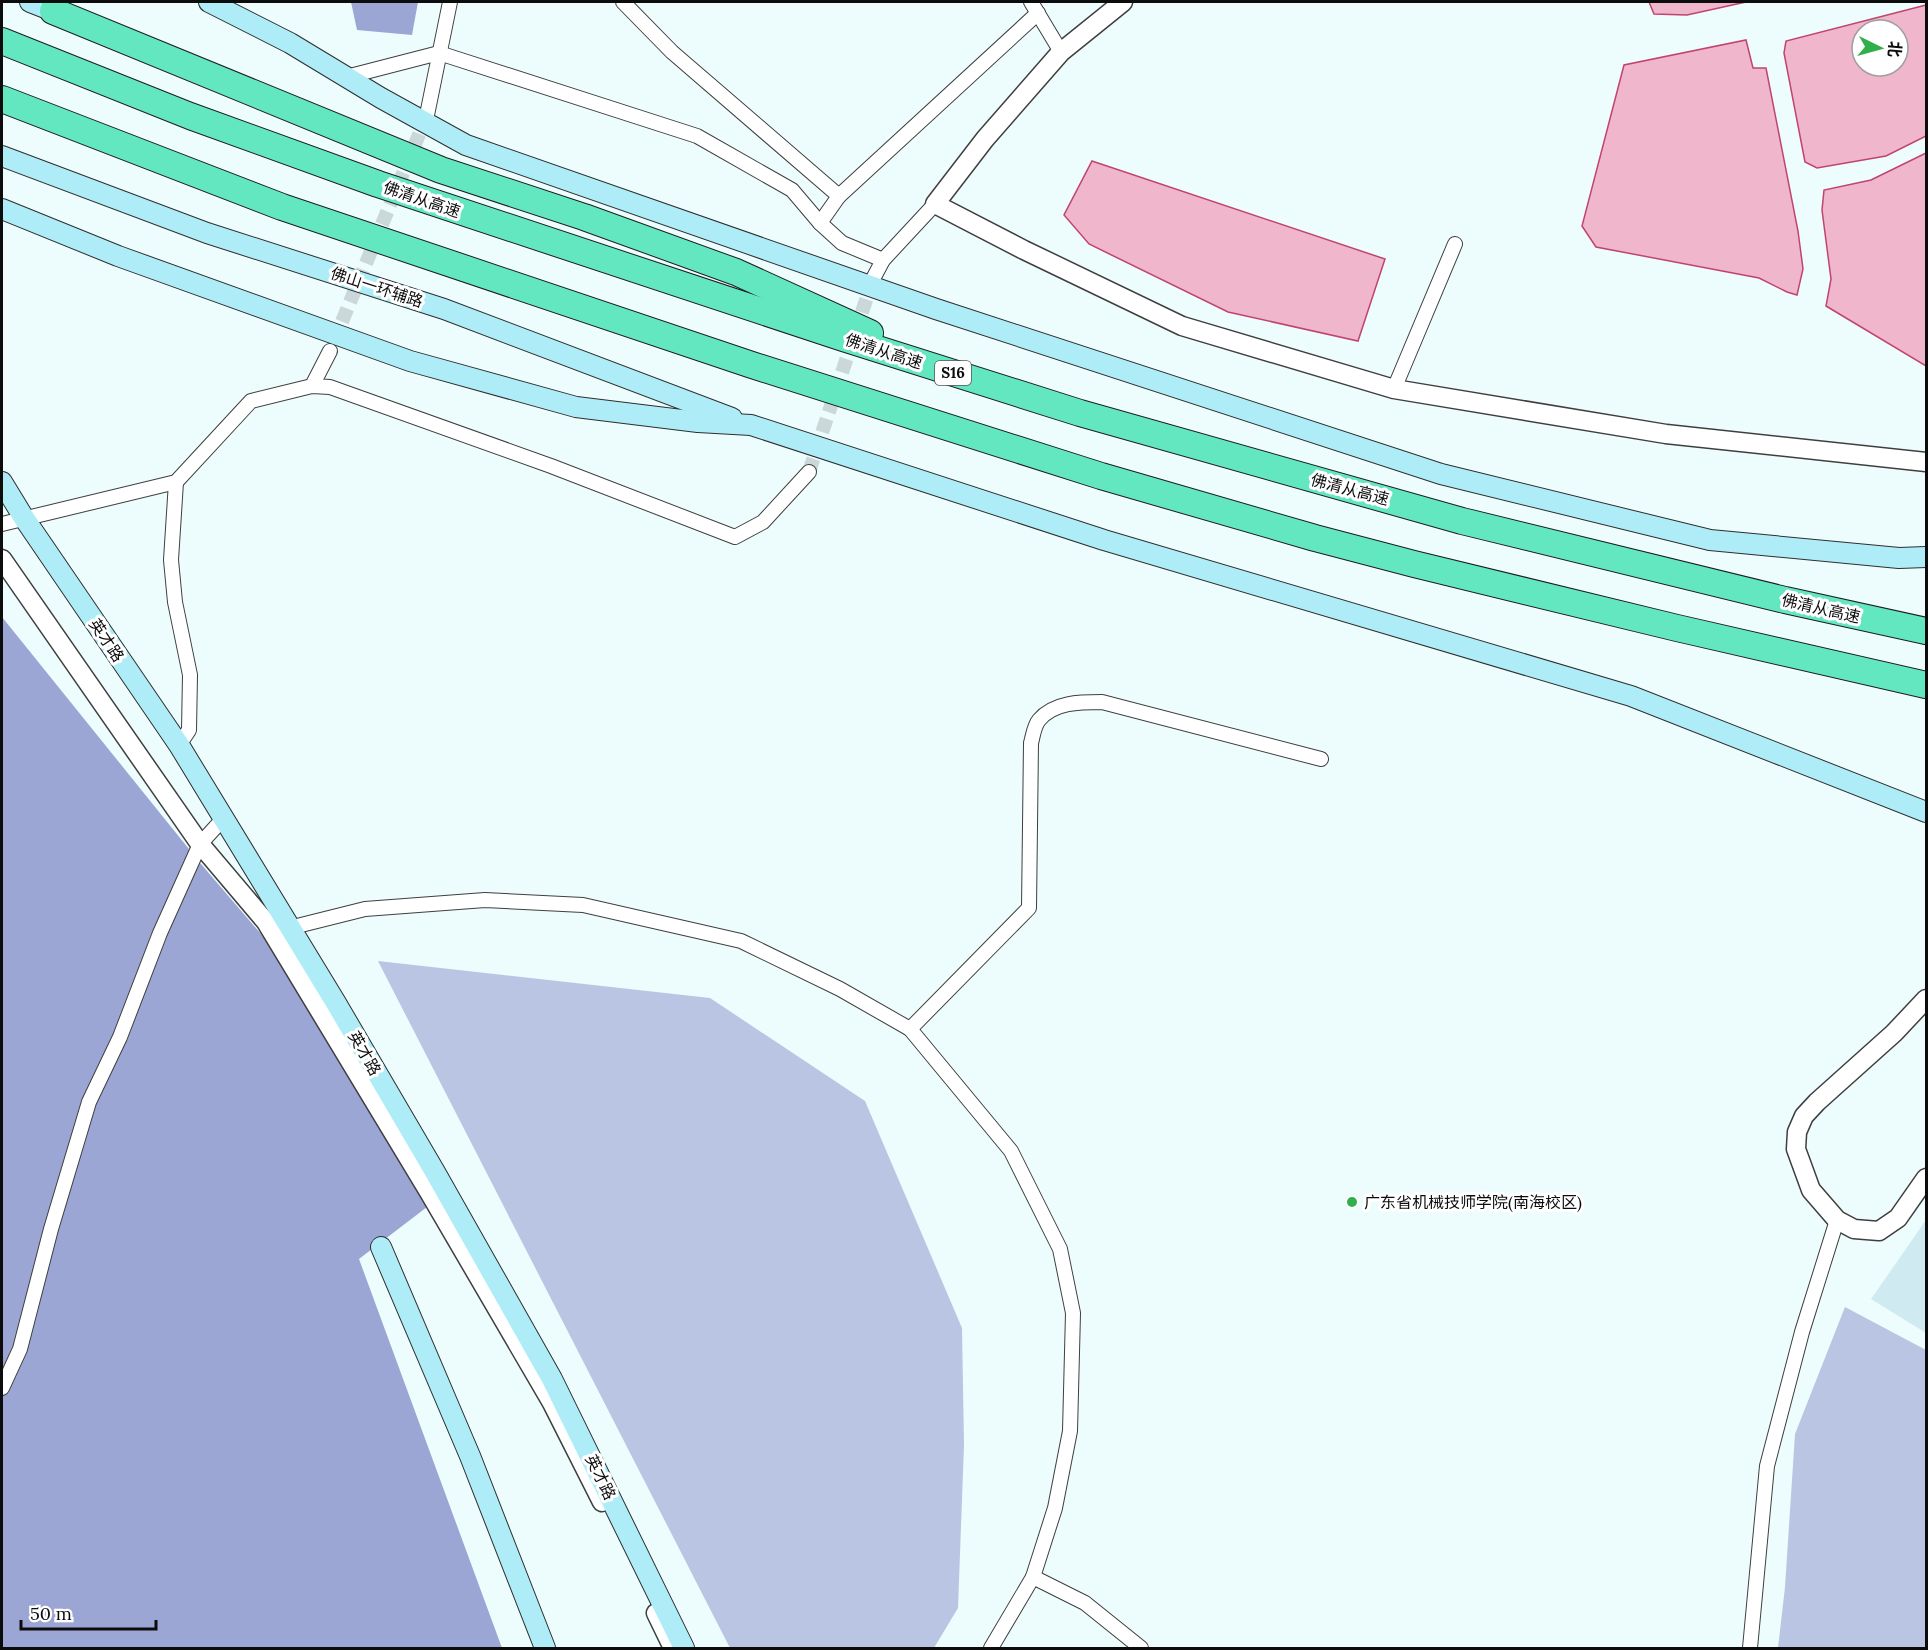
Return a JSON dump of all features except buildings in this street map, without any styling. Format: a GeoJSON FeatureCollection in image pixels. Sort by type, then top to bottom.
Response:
{"type":"FeatureCollection","features":[{"type":"Feature","properties":{"kind":"highway"},"geometry":{"type":"LineString","coordinates":[[53,11],[441,170],[585,217],[736,272],[960,375]]}},
{"type":"Feature","properties":{"kind":"highway","name":"佛清从高速"},"geometry":{"type":"LineString","coordinates":[[2,41],[190,116],[378,184],[960,375],[1143,432],[1462,521],[1785,600],[1926,631]]}},
{"type":"Feature","properties":{"kind":"highway"},"geometry":{"type":"LineString","coordinates":[[2,99],[282,207],[752,365],[1101,476],[1303,535],[1414,564],[1926,685]]}},
{"type":"Feature","properties":{"kind":"main road"},"geometry":{"type":"LineString","coordinates":[[30,2],[53,11]]}},
{"type":"Feature","properties":{"kind":"main road"},"geometry":{"type":"LineString","coordinates":[[209,2],[290,43],[466,145],[936,309],[1441,474],[1710,540],[1899,558],[1926,557]]}},
{"type":"Feature","properties":{"kind":"main road","name":"佛山一环辅路"},"geometry":{"type":"LineString","coordinates":[[2,156],[207,233],[444,309],[751,425]]}},
{"type":"Feature","properties":{"kind":"main road"},"geometry":{"type":"LineString","coordinates":[[2,209],[118,256],[410,361],[576,407],[698,422],[751,425],[1104,540],[1630,696],[1926,812]]}},
{"type":"Feature","properties":{"kind":"main road","name":"英才路"},"geometry":{"type":"LineString","coordinates":[[2,482],[24,518],[179,745],[435,1172],[552,1379],[684,1648]]}},
{"type":"Feature","properties":{"kind":"main road"},"geometry":{"type":"LineString","coordinates":[[381,1247],[470,1456],[545,1648]]}},
{"type":"Feature","properties":{"kind":"street"},"geometry":{"type":"LineString","coordinates":[[427,115],[450,2]]}},
{"type":"Feature","properties":{"kind":"street"},"geometry":{"type":"LineString","coordinates":[[623,2],[672,52],[839,196]]}},
{"type":"Feature","properties":{"kind":"street"},"geometry":{"type":"LineString","coordinates":[[874,277],[884,260],[935,204],[985,139],[1061,52],[1123,2]]}},
{"type":"Feature","properties":{"kind":"street"},"geometry":{"type":"LineString","coordinates":[[820,223],[839,196],[1034,7],[1061,52]]}},
{"type":"Feature","properties":{"kind":"street"},"geometry":{"type":"LineString","coordinates":[[346,77],[439,53],[697,136],[792,190],[820,223],[842,243],[884,260]]}},
{"type":"Feature","properties":{"kind":"street"},"geometry":{"type":"LineString","coordinates":[[935,204],[1024,250],[1182,326],[1394,389],[1666,434],[1926,462]]}},
{"type":"Feature","properties":{"kind":"street"},"geometry":{"type":"LineString","coordinates":[[1394,389],[1455,244]]}},
{"type":"Feature","properties":{"kind":"street"},"geometry":{"type":"LineString","coordinates":[[312,387],[330,351]]}},
{"type":"Feature","properties":{"kind":"street"},"geometry":{"type":"LineString","coordinates":[[2,524],[176,482],[251,401],[312,387],[330,387],[551,466],[735,537],[763,522],[809,472]]}},
{"type":"Feature","properties":{"kind":"street"},"geometry":{"type":"LineString","coordinates":[[176,482],[171,560],[175,602],[190,675],[189,730],[179,745]]}},
{"type":"Feature","properties":{"kind":"street","name":"英才路"},"geometry":{"type":"LineString","coordinates":[[2,559],[200,844],[266,922],[429,1192],[552,1403],[673,1648]]}},
{"type":"Feature","properties":{"kind":"street"},"geometry":{"type":"LineString","coordinates":[[910,1029],[1029,908],[1031,743],[1038,722],[1052,709],[1074,702],[1101,702],[1321,759]]}},
{"type":"Feature","properties":{"kind":"street"},"geometry":{"type":"LineString","coordinates":[[2,1388],[20,1349],[51,1228],[88,1102],[120,1037],[160,933],[200,844],[224,819]]}},
{"type":"Feature","properties":{"kind":"street"},"geometry":{"type":"LineString","coordinates":[[289,928],[365,909],[484,900],[583,905],[741,941],[840,988],[910,1029],[1011,1151],[1060,1249],[1073,1313],[1070,1431],[1055,1508],[1033,1577],[991,1648]]}},
{"type":"Feature","properties":{"kind":"street"},"geometry":{"type":"LineString","coordinates":[[1926,999],[1894,1033],[1804,1116],[1797,1132],[1796,1149],[1811,1190],[1837,1220],[1854,1229],[1879,1231],[1898,1218],[1926,1178]]}},
{"type":"Feature","properties":{"kind":"street"},"geometry":{"type":"LineString","coordinates":[[1750,1648],[1767,1466],[1802,1332],[1837,1220]]}},
{"type":"Feature","properties":{"kind":"street"},"geometry":{"type":"LineString","coordinates":[[1033,1577],[1084,1603],[1141,1648]]}},
{"type":"Feature","properties":{"kind":"shaded area"},"geometry":{"type":"Polygon","coordinates":[[[351,2],[418,2],[412,35],[357,30],[351,2]]]}},
{"type":"Feature","properties":{"kind":"shaded area"},"geometry":{"type":"Polygon","coordinates":[[[1649,2],[1746,2],[1687,15],[1654,14],[1649,2]]]}},
{"type":"Feature","properties":{"kind":"shaded area"},"geometry":{"type":"Polygon","coordinates":[[[1926,5],[1926,136],[1886,156],[1817,168],[1805,162],[1784,53],[1786,41],[1850,25],[1850,78],[1910,78],[1910,18],[1875,18],[1926,5]]]}},
{"type":"Feature","properties":{"kind":"shaded area"},"geometry":{"type":"Polygon","coordinates":[[[1746,40],[1753,68],[1766,68],[1798,231],[1803,269],[1797,295],[1759,278],[1596,247],[1582,226],[1624,65],[1746,40]]]}},
{"type":"Feature","properties":{"kind":"shaded area"},"geometry":{"type":"Polygon","coordinates":[[[1926,153],[1926,366],[1826,306],[1831,279],[1822,210],[1824,190],[1871,180],[1926,153]]]}},
{"type":"Feature","properties":{"kind":"shaded area"},"geometry":{"type":"Polygon","coordinates":[[[1092,161],[1385,259],[1358,341],[1228,312],[1089,244],[1064,215],[1092,161]]]}},
{"type":"Feature","properties":{"kind":"shaded area"},"geometry":{"type":"Polygon","coordinates":[[[2,617],[201,864],[267,941],[427,1207],[359,1259],[502,1648],[2,1648],[2,617]]]}},
{"type":"Feature","properties":{"kind":"shaded area"},"geometry":{"type":"Polygon","coordinates":[[[378,961],[710,998],[865,1101],[962,1328],[964,1445],[958,1608],[934,1648],[730,1648],[378,961]]]}},
{"type":"Feature","properties":{"kind":"shaded area"},"geometry":{"type":"Polygon","coordinates":[[[1926,1220],[1926,1333],[1871,1299],[1926,1220]]]}},
{"type":"Feature","properties":{"kind":"shaded area"},"geometry":{"type":"Polygon","coordinates":[[[1845,1307],[1926,1350],[1926,1648],[1778,1648],[1785,1587],[1795,1434],[1845,1307]]]}},
{"type":"Feature","properties":{"kind":"tunnel"},"geometry":{"type":"LineString","coordinates":[[334,341],[427,115]]}},
{"type":"Feature","properties":{"kind":"tunnel"},"geometry":{"type":"LineString","coordinates":[[809,472],[873,279]]}},
{"type":"Feature","properties":{"kind":"place","name":"广东省机械技师学院(南海校区)"},"geometry":{"type":"Point","coordinates":[1352,1202]}}]}
